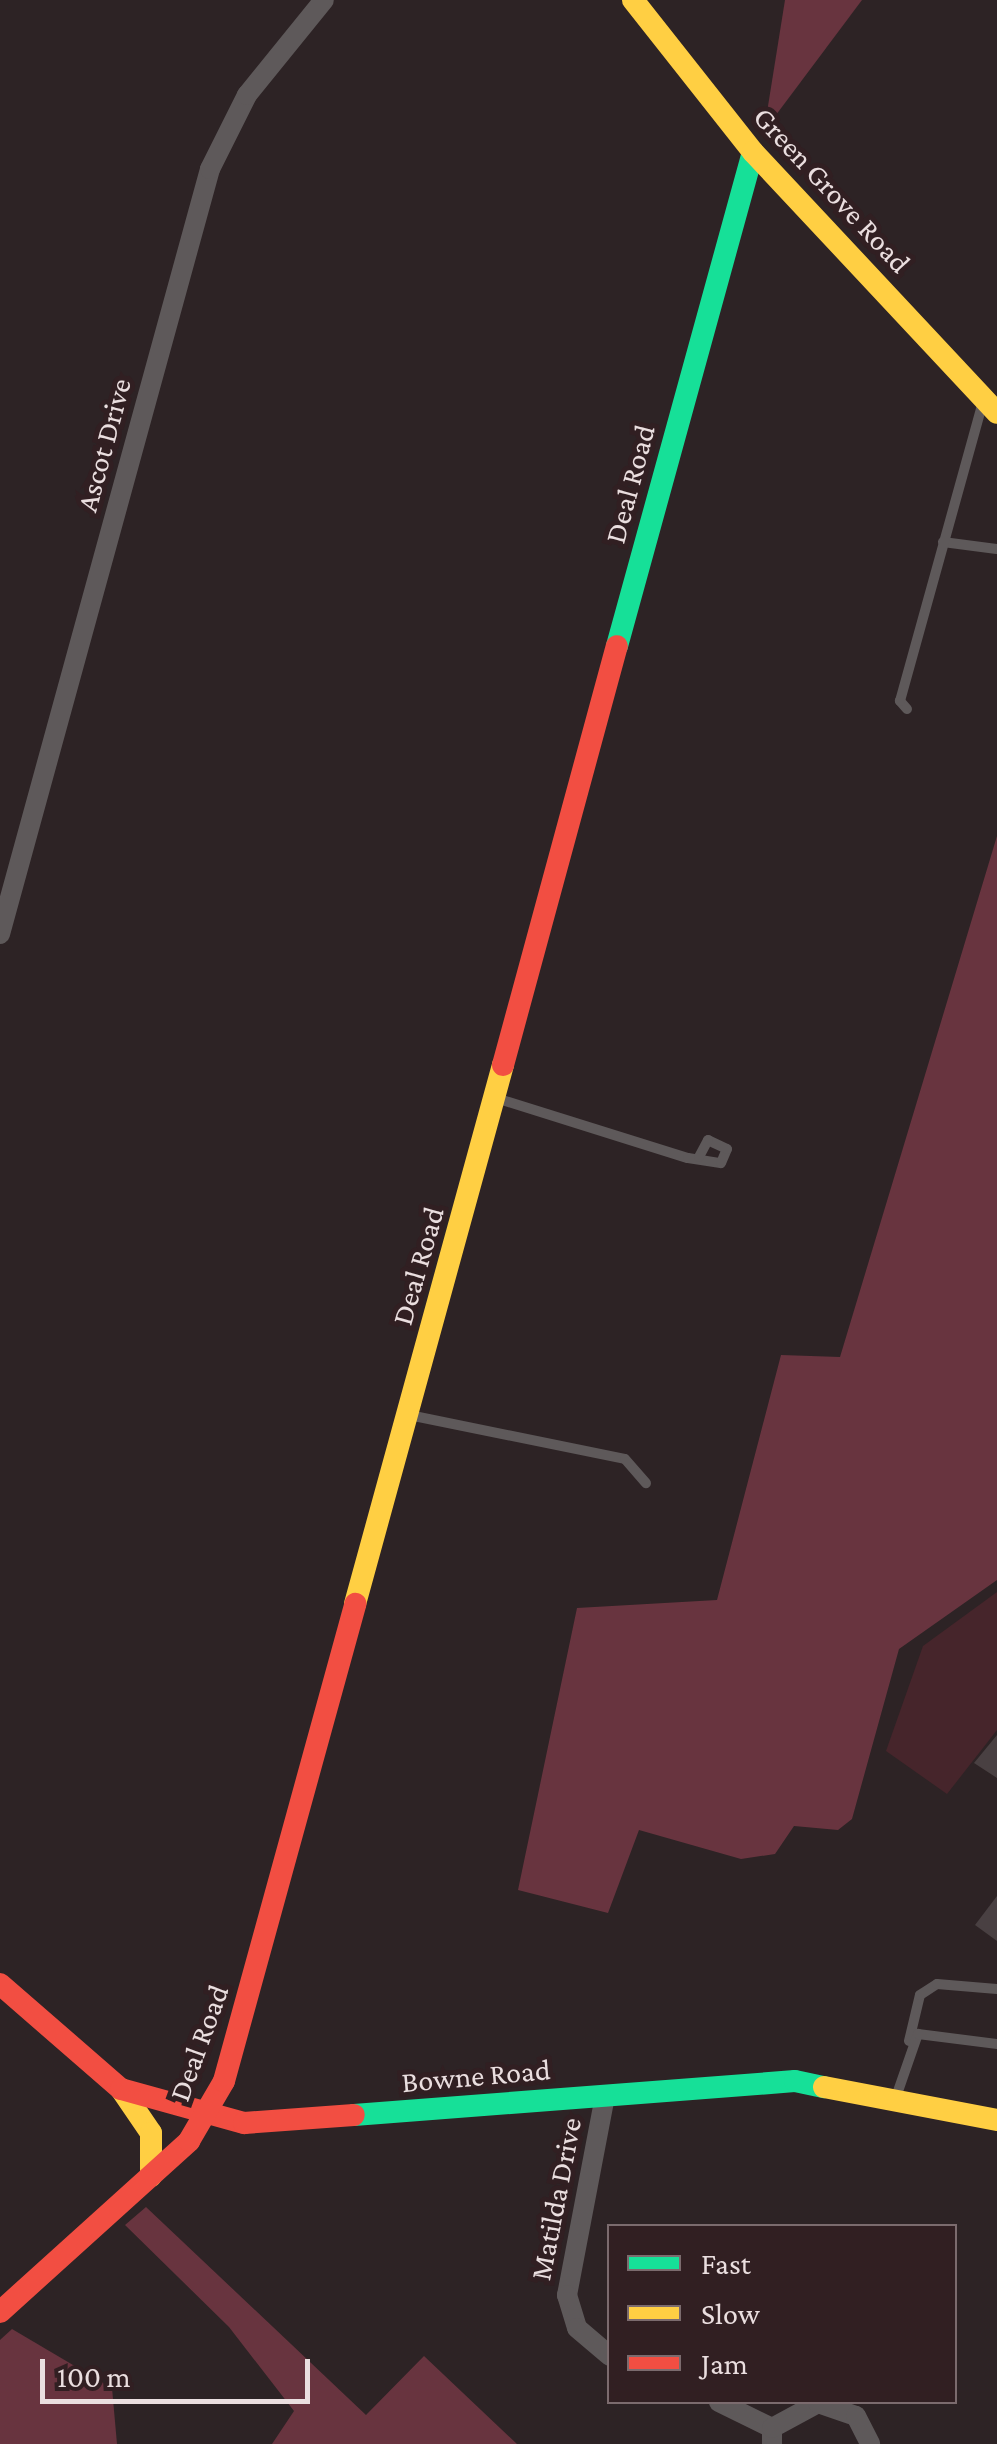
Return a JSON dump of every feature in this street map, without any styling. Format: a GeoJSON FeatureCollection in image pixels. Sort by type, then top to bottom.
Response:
{"type":"FeatureCollection","features":[{"type":"Feature","properties":{"kind":"street","name":"Green Grove Road"},"geometry":{"type":"LineString","coordinates":[[632,0],[753,152],[991,406]]}},
{"type":"Feature","properties":{"kind":"street","name":"Ascot Drive"},"geometry":{"type":"LineString","coordinates":[[0,934],[210,169],[247,96],[312,4]]}},
{"type":"Feature","properties":{"kind":"street","name":"Deal Road"},"geometry":{"type":"LineString","coordinates":[[0,2312],[151,2176],[210,2114],[408,1414],[753,152]]}},
{"type":"Feature","properties":{"kind":"street","name":"Bowne Road"},"geometry":{"type":"LineString","coordinates":[[0,1984],[121,2089],[255,2124],[795,2080],[997,2120]]}},
{"type":"Feature","properties":{"kind":"street"},"geometry":{"type":"LineString","coordinates":[[121,2089],[152,2133],[151,2176]]}},
{"type":"Feature","properties":{"kind":"street","name":"Matilda Drive"},"geometry":{"type":"LineString","coordinates":[[604,2096],[567,2295],[577,2328],[607,2353]]}},
{"type":"Feature","properties":{"kind":"street"},"geometry":{"type":"LineString","coordinates":[[723,2404],[772,2436],[792,2410],[831,2404],[856,2416],[870,2444]]}},
{"type":"Feature","properties":{"kind":"lane"},"geometry":{"type":"LineString","coordinates":[[907,709],[900,701],[944,542],[991,406]]}},
{"type":"Feature","properties":{"kind":"lane"},"geometry":{"type":"LineString","coordinates":[[944,542],[997,549]]}},
{"type":"Feature","properties":{"kind":"lane"},"geometry":{"type":"LineString","coordinates":[[495,1098],[699,1157]]}},
{"type":"Feature","properties":{"kind":"lane"},"geometry":{"type":"LineString","coordinates":[[408,1414],[626,1460],[646,1484]]}},
{"type":"Feature","properties":{"kind":"lane"},"geometry":{"type":"LineString","coordinates":[[896,2098],[920,1994],[937,1984],[997,1990]]}},
{"type":"Feature","properties":{"kind":"lane"},"geometry":{"type":"LineString","coordinates":[[910,2041],[938,2030],[997,2044]]}},
{"type":"Feature","properties":{"kind":"shaded area"},"geometry":{"type":"Polygon","coordinates":[[[785,0],[862,0],[764,131],[785,0]]]}},
{"type":"Feature","properties":{"kind":"shaded area"},"geometry":{"type":"Polygon","coordinates":[[[997,836],[997,1580],[899,1649],[852,1819],[838,1830],[794,1826],[775,1854],[741,1859],[639,1830],[608,1913],[518,1890],[577,1608],[717,1600],[781,1355],[840,1357],[997,836]]]}},
{"type":"Feature","properties":{"kind":"shaded area"},"geometry":{"type":"Polygon","coordinates":[[[997,1592],[997,1730],[947,1794],[886,1751],[923,1646],[997,1592]]]}},
{"type":"Feature","properties":{"kind":"shaded area"},"geometry":{"type":"Polygon","coordinates":[[[146,2207],[366,2415],[424,2356],[517,2444],[272,2444],[294,2411],[229,2327],[125,2225],[146,2207]]]}},
{"type":"Feature","properties":{"kind":"shaded area"},"geometry":{"type":"Polygon","coordinates":[[[12,2329],[112,2388],[117,2444],[0,2444],[0,2340],[12,2329]]]}},
{"type":"Feature","properties":{"kind":"building"},"geometry":{"type":"Polygon","coordinates":[[[997,1735],[997,1778],[974,1763],[997,1735]]]}},
{"type":"Feature","properties":{"kind":"building"},"geometry":{"type":"Polygon","coordinates":[[[997,1896],[997,1941],[975,1925],[997,1896]]]}},
{"type":"Feature","properties":{"kind":"traffic: fast"},"geometry":{"type":"LineString","coordinates":[[617,646],[753,152]]}},
{"type":"Feature","properties":{"kind":"traffic: fast"},"geometry":{"type":"LineString","coordinates":[[354,2115],[795,2081],[824,2087]]}},
{"type":"Feature","properties":{"kind":"traffic: slow"},"geometry":{"type":"LineString","coordinates":[[633,0],[753,152],[997,413]]}},
{"type":"Feature","properties":{"kind":"traffic: slow"},"geometry":{"type":"LineString","coordinates":[[355,1604],[503,1065]]}},
{"type":"Feature","properties":{"kind":"traffic: slow"},"geometry":{"type":"LineString","coordinates":[[824,2087],[997,2120]]}},
{"type":"Feature","properties":{"kind":"traffic: slow"},"geometry":{"type":"LineString","coordinates":[[121,2089],[151,2133],[151,2176]]}},
{"type":"Feature","properties":{"kind":"traffic: jam"},"geometry":{"type":"LineString","coordinates":[[503,1065],[617,646]]}},
{"type":"Feature","properties":{"kind":"traffic: jam"},"geometry":{"type":"LineString","coordinates":[[0,2312],[189,2141],[224,2081],[355,1604]]}},
{"type":"Feature","properties":{"kind":"traffic: jam"},"geometry":{"type":"LineString","coordinates":[[0,1984],[121,2089],[244,2123],[354,2115]]}}]}
